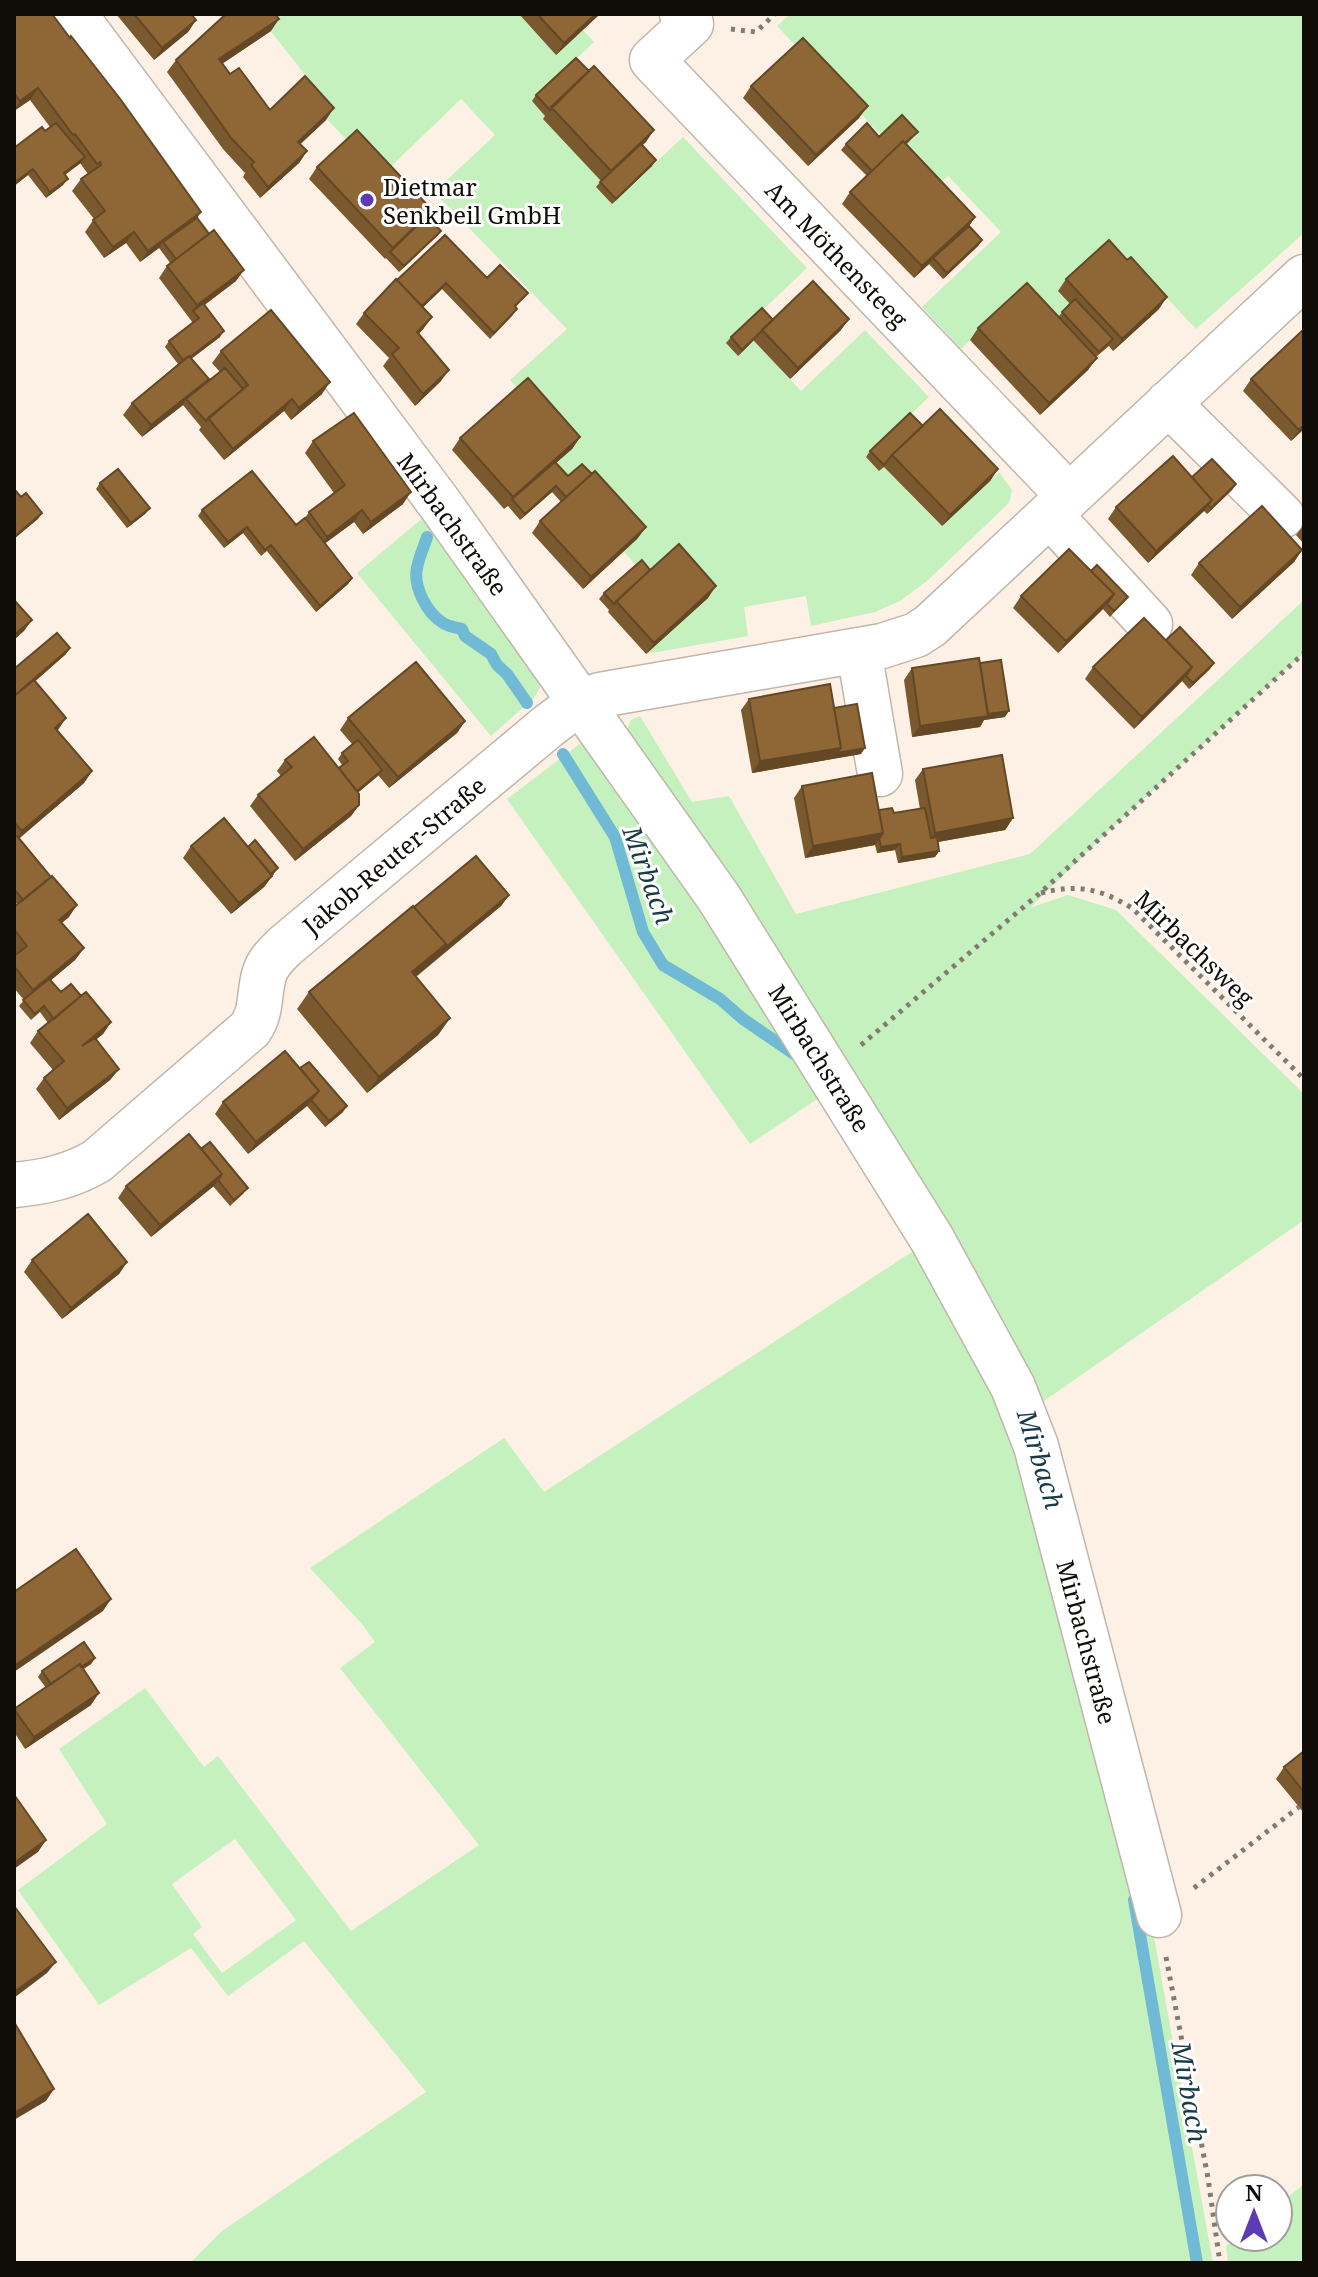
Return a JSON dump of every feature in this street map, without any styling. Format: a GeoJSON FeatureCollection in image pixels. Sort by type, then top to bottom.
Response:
{"type":"FeatureCollection","features":[{"type":"Feature","properties":{"kind":"street","name":"Mirbachstraße"},"geometry":{"type":"LineString","coordinates":[[74,14],[440,504],[719,898],[932,1239],[1025,1415],[1036,1446],[1159,1915]]}},
{"type":"Feature","properties":{"kind":"street","name":"Am Möthensteeg"},"geometry":{"type":"LineString","coordinates":[[682,14],[691,24],[652,60],[1060,506]]}},
{"type":"Feature","properties":{"kind":"street","name":"Jakob-Reuter-Straße"},"geometry":{"type":"LineString","coordinates":[[14,1185],[45,1182],[77,1173],[108,1152],[250,1029],[260,1010],[264,976],[269,963],[285,946],[580,702],[600,695],[859,651],[899,642],[930,626],[1304,277]]}},
{"type":"Feature","properties":{"kind":"street"},"geometry":{"type":"LineString","coordinates":[[1168,403],[1282,516]]}},
{"type":"Feature","properties":{"kind":"street"},"geometry":{"type":"LineString","coordinates":[[1060,506],[1150,624]]}},
{"type":"Feature","properties":{"kind":"street"},"geometry":{"type":"LineString","coordinates":[[859,651],[880,774]]}},
{"type":"Feature","properties":{"kind":"path"},"geometry":{"type":"LineString","coordinates":[[829,1072],[1040,893],[1304,653]]}},
{"type":"Feature","properties":{"kind":"path","name":"Mirbachsweg"},"geometry":{"type":"LineString","coordinates":[[1040,893],[1067,886],[1091,889],[1114,897],[1132,908],[1304,1079]]}},
{"type":"Feature","properties":{"kind":"path"},"geometry":{"type":"LineString","coordinates":[[1220,2263],[1208,2178],[1159,1915],[1299,1807]]}},
{"type":"Feature","properties":{"kind":"green space"},"geometry":{"type":"Polygon","coordinates":[[[257,14],[520,14],[556,54],[583,30],[594,42],[532,101],[546,116],[544,119],[602,182],[611,204],[683,137],[807,268],[727,344],[738,355],[754,341],[801,391],[865,330],[929,397],[866,457],[884,467],[941,526],[999,472],[1012,490],[1009,503],[927,581],[900,601],[875,612],[811,626],[806,596],[744,607],[748,636],[646,654],[708,598],[647,577],[624,552],[637,538],[564,482],[551,468],[572,449],[510,380],[567,329],[434,192],[495,135],[461,99],[381,176],[297,88],[306,76],[257,14]]]}},
{"type":"Feature","properties":{"kind":"green space"},"geometry":{"type":"Polygon","coordinates":[[[790,14],[1304,14],[1304,233],[1196,329],[1132,261],[1059,291],[1071,305],[1058,317],[1018,295],[961,349],[922,307],[1001,232],[948,176],[932,190],[897,154],[913,137],[882,136],[777,26],[790,14]]]}},
{"type":"Feature","properties":{"kind":"green space"},"geometry":{"type":"Polygon","coordinates":[[[431,511],[542,684],[534,698],[491,736],[357,573],[431,511]]]}},
{"type":"Feature","properties":{"kind":"green space"},"geometry":{"type":"Polygon","coordinates":[[[1304,600],[1304,653],[1115,825],[1030,908],[1068,895],[1116,910],[1304,1094],[1304,1220],[1031,1410],[629,742],[627,729],[631,720],[640,716],[692,802],[729,796],[796,914],[1030,854],[1304,600]]]}},
{"type":"Feature","properties":{"kind":"green space"},"geometry":{"type":"Polygon","coordinates":[[[586,739],[832,1089],[750,1144],[507,799],[586,739]]]}},
{"type":"Feature","properties":{"kind":"green space"},"geometry":{"type":"Polygon","coordinates":[[[924,1244],[1016,1409],[1149,1909],[1213,2263],[190,2263],[222,2231],[426,2092],[304,1941],[228,1996],[191,1948],[99,2005],[18,1890],[107,1824],[59,1749],[145,1688],[204,1767],[218,1756],[351,1931],[479,1845],[340,1668],[375,1642],[310,1568],[504,1438],[544,1492],[924,1244]],[[235,1839],[172,1884],[202,1927],[193,1934],[222,1973],[296,1920],[235,1839]]]}},
{"type":"Feature","properties":{"kind":"green space"},"geometry":{"type":"Polygon","coordinates":[[[1304,2184],[1304,2263],[1228,2263],[1227,2253],[1294,2253],[1294,2192],[1304,2184]]]}},
{"type":"Feature","properties":{"kind":"building"},"geometry":{"type":"Polygon","coordinates":[[[15,14],[52,14],[121,100],[201,212],[148,251],[134,232],[113,247],[93,220],[105,211],[81,179],[101,165],[100,162],[97,164],[38,88],[20,101],[14,93],[15,14]]]}},
{"type":"Feature","properties":{"kind":"building"},"geometry":{"type":"Polygon","coordinates":[[[134,14],[191,14],[196,20],[162,48],[134,14]]]}},
{"type":"Feature","properties":{"kind":"building"},"geometry":{"type":"Polygon","coordinates":[[[226,14],[275,14],[279,19],[219,59],[230,74],[239,68],[270,110],[305,76],[334,108],[298,142],[307,151],[268,187],[251,165],[254,162],[231,138],[176,60],[226,14]]]}},
{"type":"Feature","properties":{"kind":"building"},"geometry":{"type":"Polygon","coordinates":[[[537,14],[596,14],[564,43],[537,14]]]}},
{"type":"Feature","properties":{"kind":"building"},"geometry":{"type":"Polygon","coordinates":[[[803,38],[868,106],[816,155],[751,86],[803,38]]]}},
{"type":"Feature","properties":{"kind":"building"},"geometry":{"type":"Polygon","coordinates":[[[576,58],[589,71],[550,110],[536,95],[576,58]]]}},
{"type":"Feature","properties":{"kind":"building"},"geometry":{"type":"Polygon","coordinates":[[[594,66],[654,130],[611,171],[551,107],[594,66]]]}},
{"type":"Feature","properties":{"kind":"building"},"geometry":{"type":"Polygon","coordinates":[[[902,115],[918,132],[905,143],[903,141],[872,171],[846,144],[867,123],[879,137],[902,115]]]}},
{"type":"Feature","properties":{"kind":"building"},"geometry":{"type":"Polygon","coordinates":[[[56,123],[85,157],[64,173],[68,179],[50,192],[33,169],[14,183],[14,148],[42,127],[45,131],[56,123]]]}},
{"type":"Feature","properties":{"kind":"building","name":"Dietmar Senkbeil GmbH"},"geometry":{"type":"Polygon","coordinates":[[[357,130],[432,210],[393,248],[317,167],[357,130]]]}},
{"type":"Feature","properties":{"kind":"building"},"geometry":{"type":"Polygon","coordinates":[[[903,141],[975,217],[922,266],[850,192],[903,141]]]}},
{"type":"Feature","properties":{"kind":"building"},"geometry":{"type":"Polygon","coordinates":[[[641,144],[656,160],[616,199],[600,182],[641,144]]]}},
{"type":"Feature","properties":{"kind":"building"},"geometry":{"type":"Polygon","coordinates":[[[427,216],[441,231],[404,266],[390,252],[427,216]]]}},
{"type":"Feature","properties":{"kind":"building"},"geometry":{"type":"Polygon","coordinates":[[[197,218],[209,234],[176,259],[163,242],[197,218]]]}},
{"type":"Feature","properties":{"kind":"building"},"geometry":{"type":"Polygon","coordinates":[[[969,226],[982,240],[947,273],[933,258],[969,226]]]}},
{"type":"Feature","properties":{"kind":"building"},"geometry":{"type":"Polygon","coordinates":[[[214,230],[244,270],[197,305],[167,266],[214,230]]]}},
{"type":"Feature","properties":{"kind":"building"},"geometry":{"type":"Polygon","coordinates":[[[445,235],[487,278],[500,265],[528,293],[494,333],[446,283],[422,306],[397,280],[445,235]]]}},
{"type":"Feature","properties":{"kind":"building"},"geometry":{"type":"Polygon","coordinates":[[[1109,240],[1127,260],[1131,257],[1167,297],[1122,339],[1066,279],[1109,240]]]}},
{"type":"Feature","properties":{"kind":"building"},"geometry":{"type":"Polygon","coordinates":[[[396,279],[432,317],[417,332],[449,370],[423,394],[392,354],[399,348],[364,313],[396,279]]]}},
{"type":"Feature","properties":{"kind":"building"},"geometry":{"type":"Polygon","coordinates":[[[813,281],[849,319],[798,368],[762,330],[813,281]]]}},
{"type":"Feature","properties":{"kind":"building"},"geometry":{"type":"Polygon","coordinates":[[[1027,283],[1097,358],[1049,403],[978,328],[1027,283]]]}},
{"type":"Feature","properties":{"kind":"building"},"geometry":{"type":"Polygon","coordinates":[[[1075,299],[1113,339],[1099,352],[1062,312],[1075,299]]]}},
{"type":"Feature","properties":{"kind":"building"},"geometry":{"type":"Polygon","coordinates":[[[203,303],[224,331],[183,360],[169,341],[199,318],[193,311],[203,303]]]}},
{"type":"Feature","properties":{"kind":"building"},"geometry":{"type":"Polygon","coordinates":[[[762,308],[773,320],[742,350],[731,337],[762,308]]]}},
{"type":"Feature","properties":{"kind":"building"},"geometry":{"type":"Polygon","coordinates":[[[271,310],[330,382],[299,408],[292,399],[233,449],[208,418],[248,385],[221,351],[271,310]]]}},
{"type":"Feature","properties":{"kind":"building"},"geometry":{"type":"Polygon","coordinates":[[[1304,329],[1304,425],[1299,430],[1251,379],[1304,329]]]}},
{"type":"Feature","properties":{"kind":"building"},"geometry":{"type":"Polygon","coordinates":[[[189,356],[209,379],[151,425],[132,403],[189,356]]]}},
{"type":"Feature","properties":{"kind":"building"},"geometry":{"type":"Polygon","coordinates":[[[225,368],[243,389],[206,421],[186,399],[225,368]]]}},
{"type":"Feature","properties":{"kind":"building"},"geometry":{"type":"Polygon","coordinates":[[[528,378],[580,437],[513,497],[460,438],[528,378]]]}},
{"type":"Feature","properties":{"kind":"building"},"geometry":{"type":"Polygon","coordinates":[[[940,409],[998,469],[950,515],[892,455],[940,409]]]}},
{"type":"Feature","properties":{"kind":"building"},"geometry":{"type":"Polygon","coordinates":[[[354,413],[411,492],[371,522],[362,510],[327,537],[309,512],[345,485],[313,441],[354,413]]]}},
{"type":"Feature","properties":{"kind":"building"},"geometry":{"type":"Polygon","coordinates":[[[910,413],[923,426],[884,465],[870,451],[910,413]]]}},
{"type":"Feature","properties":{"kind":"building"},"geometry":{"type":"Polygon","coordinates":[[[1173,456],[1212,500],[1156,551],[1116,507],[1173,456]]]}},
{"type":"Feature","properties":{"kind":"building"},"geometry":{"type":"Polygon","coordinates":[[[1212,459],[1236,484],[1211,508],[1208,505],[1212,500],[1192,477],[1212,459]]]}},
{"type":"Feature","properties":{"kind":"building"},"geometry":{"type":"Polygon","coordinates":[[[555,462],[568,476],[582,464],[592,474],[566,497],[556,486],[525,514],[512,499],[555,462]]]}},
{"type":"Feature","properties":{"kind":"building"},"geometry":{"type":"Polygon","coordinates":[[[118,469],[150,508],[131,523],[100,483],[118,469]]]}},
{"type":"Feature","properties":{"kind":"building"},"geometry":{"type":"Polygon","coordinates":[[[252,471],[296,525],[305,518],[352,578],[320,606],[271,545],[265,550],[247,527],[228,542],[202,510],[252,471]]]}},
{"type":"Feature","properties":{"kind":"building"},"geometry":{"type":"Polygon","coordinates":[[[595,471],[646,527],[591,577],[540,521],[595,471]]]}},
{"type":"Feature","properties":{"kind":"building"},"geometry":{"type":"Polygon","coordinates":[[[14,489],[21,497],[26,493],[42,513],[14,537],[14,489]]]}},
{"type":"Feature","properties":{"kind":"building"},"geometry":{"type":"Polygon","coordinates":[[[1262,506],[1302,550],[1240,607],[1199,563],[1262,506]]]}},
{"type":"Feature","properties":{"kind":"building"},"geometry":{"type":"Polygon","coordinates":[[[679,544],[716,586],[654,643],[616,601],[679,544]]]}},
{"type":"Feature","properties":{"kind":"building"},"geometry":{"type":"Polygon","coordinates":[[[1069,549],[1114,594],[1066,641],[1021,596],[1069,549]]]}},
{"type":"Feature","properties":{"kind":"building"},"geometry":{"type":"Polygon","coordinates":[[[642,560],[650,570],[614,604],[604,593],[642,560]]]}},
{"type":"Feature","properties":{"kind":"building"},"geometry":{"type":"Polygon","coordinates":[[[1097,565],[1128,597],[1114,611],[1107,604],[1114,594],[1091,571],[1097,565]]]}},
{"type":"Feature","properties":{"kind":"building"},"geometry":{"type":"Polygon","coordinates":[[[14,600],[32,620],[14,635],[14,600]]]}},
{"type":"Feature","properties":{"kind":"building"},"geometry":{"type":"Polygon","coordinates":[[[1144,618],[1192,667],[1142,717],[1093,667],[1144,618]]]}},
{"type":"Feature","properties":{"kind":"building"},"geometry":{"type":"Polygon","coordinates":[[[1180,627],[1214,663],[1193,683],[1186,676],[1192,667],[1166,640],[1180,627]]]}},
{"type":"Feature","properties":{"kind":"building"},"geometry":{"type":"Polygon","coordinates":[[[57,633],[70,648],[14,696],[14,669],[57,633]]]}},
{"type":"Feature","properties":{"kind":"building"},"geometry":{"type":"Polygon","coordinates":[[[979,658],[988,716],[920,726],[912,668],[979,658]]]}},
{"type":"Feature","properties":{"kind":"building"},"geometry":{"type":"Polygon","coordinates":[[[1001,660],[1009,711],[988,714],[980,663],[1001,660]]]}},
{"type":"Feature","properties":{"kind":"building"},"geometry":{"type":"Polygon","coordinates":[[[416,662],[465,721],[398,777],[348,718],[416,662]]]}},
{"type":"Feature","properties":{"kind":"building"},"geometry":{"type":"Polygon","coordinates":[[[34,680],[66,718],[55,728],[92,771],[22,831],[14,822],[14,696],[34,680]]]}},
{"type":"Feature","properties":{"kind":"building"},"geometry":{"type":"Polygon","coordinates":[[[830,684],[841,748],[760,761],[749,699],[830,684]]]}},
{"type":"Feature","properties":{"kind":"building"},"geometry":{"type":"Polygon","coordinates":[[[857,704],[865,748],[837,753],[841,748],[834,708],[857,704]]]}},
{"type":"Feature","properties":{"kind":"building"},"geometry":{"type":"Polygon","coordinates":[[[314,737],[359,794],[359,805],[303,849],[258,795],[292,767],[285,760],[314,737]]]}},
{"type":"Feature","properties":{"kind":"building"},"geometry":{"type":"Polygon","coordinates":[[[358,740],[382,770],[357,791],[339,768],[348,761],[342,753],[358,740]]]}},
{"type":"Feature","properties":{"kind":"building"},"geometry":{"type":"Polygon","coordinates":[[[1002,755],[1013,818],[935,833],[923,769],[1002,755]]]}},
{"type":"Feature","properties":{"kind":"building"},"geometry":{"type":"Polygon","coordinates":[[[872,773],[883,833],[813,846],[802,786],[872,773]]]}},
{"type":"Feature","properties":{"kind":"building"},"geometry":{"type":"Polygon","coordinates":[[[892,808],[894,813],[925,808],[931,838],[937,837],[939,851],[902,857],[900,844],[881,847],[879,839],[883,833],[879,810],[892,808]]]}},
{"type":"Feature","properties":{"kind":"building"},"geometry":{"type":"Polygon","coordinates":[[[224,818],[272,876],[239,903],[191,846],[224,818]]]}},
{"type":"Feature","properties":{"kind":"building"},"geometry":{"type":"Polygon","coordinates":[[[17,836],[51,877],[23,900],[14,889],[14,838],[17,836]]]}},
{"type":"Feature","properties":{"kind":"building"},"geometry":{"type":"Polygon","coordinates":[[[255,840],[278,868],[271,874],[248,847],[255,840]]]}},
{"type":"Feature","properties":{"kind":"building"},"geometry":{"type":"Polygon","coordinates":[[[476,856],[509,895],[442,950],[446,944],[414,907],[476,856]]]}},
{"type":"Feature","properties":{"kind":"building"},"geometry":{"type":"Polygon","coordinates":[[[52,876],[77,905],[59,920],[84,948],[33,990],[14,966],[14,956],[27,946],[14,929],[14,907],[52,876]]]}},
{"type":"Feature","properties":{"kind":"building"},"geometry":{"type":"Polygon","coordinates":[[[413,906],[446,944],[412,972],[450,1018],[379,1077],[309,992],[413,906]]]}},
{"type":"Feature","properties":{"kind":"building"},"geometry":{"type":"Polygon","coordinates":[[[49,979],[61,992],[71,984],[81,996],[54,1019],[44,1006],[35,1014],[23,1000],[49,979]]]}},
{"type":"Feature","properties":{"kind":"building"},"geometry":{"type":"Polygon","coordinates":[[[86,992],[111,1022],[82,1046],[95,1038],[119,1069],[67,1108],[44,1078],[64,1061],[38,1031],[86,992]]]}},
{"type":"Feature","properties":{"kind":"building"},"geometry":{"type":"Polygon","coordinates":[[[285,1051],[319,1091],[256,1142],[223,1102],[285,1051]]]}},
{"type":"Feature","properties":{"kind":"building"},"geometry":{"type":"Polygon","coordinates":[[[309,1062],[347,1106],[329,1121],[311,1100],[319,1091],[300,1068],[309,1062]]]}},
{"type":"Feature","properties":{"kind":"building"},"geometry":{"type":"Polygon","coordinates":[[[189,1134],[222,1174],[160,1225],[126,1186],[189,1134]]]}},
{"type":"Feature","properties":{"kind":"building"},"geometry":{"type":"Polygon","coordinates":[[[210,1142],[248,1188],[234,1200],[218,1180],[222,1174],[201,1149],[210,1142]]]}},
{"type":"Feature","properties":{"kind":"building"},"geometry":{"type":"Polygon","coordinates":[[[88,1214],[127,1262],[71,1308],[32,1260],[88,1214]]]}},
{"type":"Feature","properties":{"kind":"building"},"geometry":{"type":"Polygon","coordinates":[[[76,1549],[111,1599],[14,1666],[14,1592],[76,1549]]]}},
{"type":"Feature","properties":{"kind":"building"},"geometry":{"type":"Polygon","coordinates":[[[84,1642],[95,1658],[81,1667],[80,1664],[51,1684],[42,1671],[84,1642]]]}},
{"type":"Feature","properties":{"kind":"building"},"geometry":{"type":"Polygon","coordinates":[[[80,1664],[99,1693],[34,1737],[14,1709],[80,1664]]]}},
{"type":"Feature","properties":{"kind":"building"},"geometry":{"type":"Polygon","coordinates":[[[1304,1751],[1304,1792],[1284,1767],[1304,1751]]]}},
{"type":"Feature","properties":{"kind":"building"},"geometry":{"type":"Polygon","coordinates":[[[14,1797],[46,1840],[14,1863],[14,1797]]]}},
{"type":"Feature","properties":{"kind":"building"},"geometry":{"type":"Polygon","coordinates":[[[14,1906],[56,1962],[14,1992],[14,1906]]]}},
{"type":"Feature","properties":{"kind":"building"},"geometry":{"type":"Polygon","coordinates":[[[14,2022],[54,2089],[14,2113],[14,2022]]]}},
{"type":"Feature","properties":{"kind":"waterway","name":"Mirbach"},"geometry":{"type":"LineString","coordinates":[[427,537],[416,575],[419,591],[427,606],[437,619],[462,629],[465,636],[491,654],[527,703]]}},
{"type":"Feature","properties":{"kind":"waterway","name":"Mirbach"},"geometry":{"type":"LineString","coordinates":[[563,754],[615,837],[643,932],[663,965],[720,999],[743,1019],[800,1058]]}},
{"type":"Feature","properties":{"kind":"waterway","name":"Mirbach"},"geometry":{"type":"LineString","coordinates":[[1134,1900],[1197,2263]]}},
{"type":"Feature","properties":{"kind":"place","name":"Dietmar Senkbeil GmbH"},"geometry":{"type":"Point","coordinates":[367,200]}}]}
